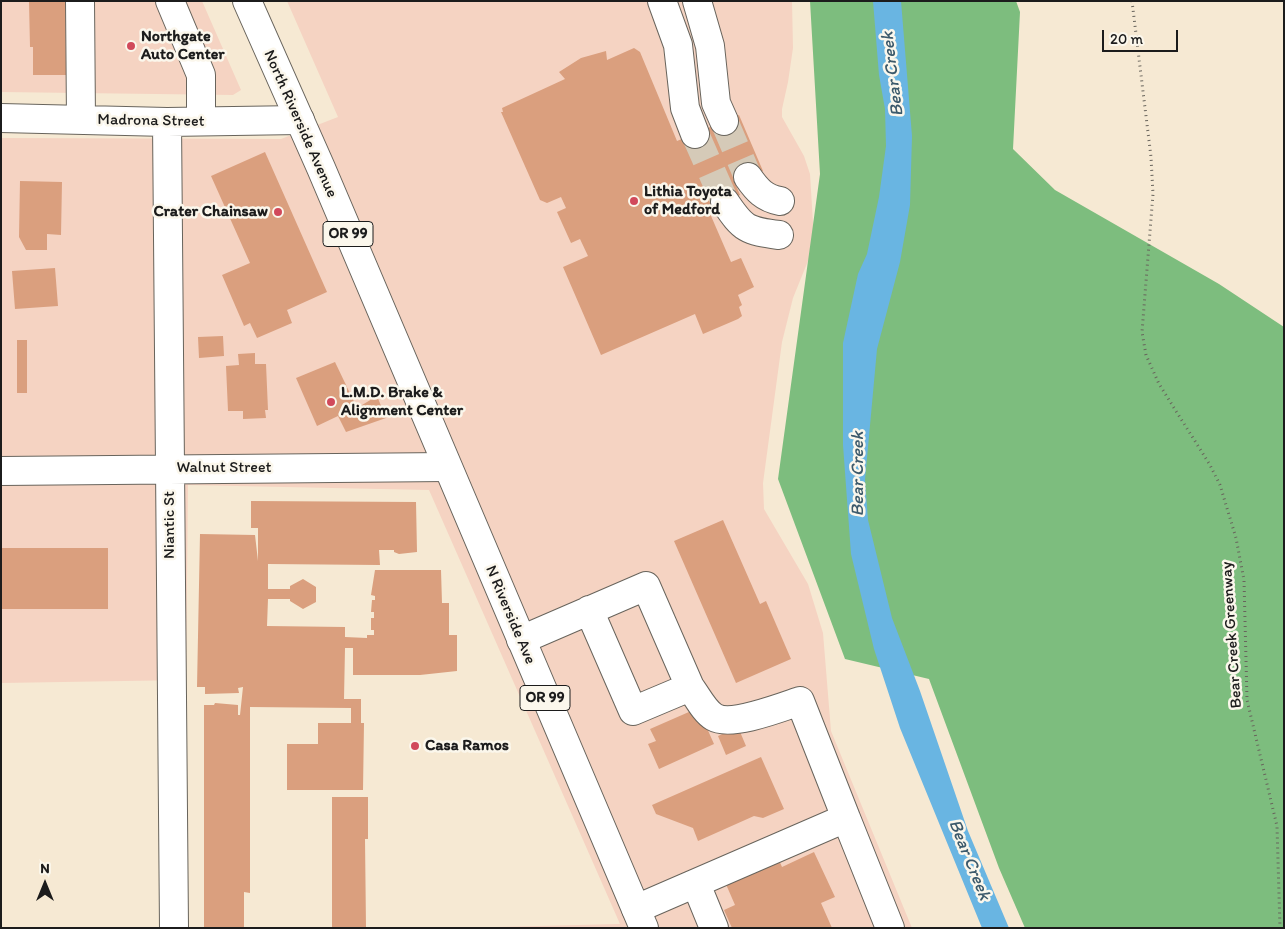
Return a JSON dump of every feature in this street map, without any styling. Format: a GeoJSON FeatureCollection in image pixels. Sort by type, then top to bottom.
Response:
{"type":"FeatureCollection","features":[{"type":"Feature","properties":{"kind":"street"},"geometry":{"type":"LineString","coordinates":[[80,1],[81,120]]}},
{"type":"Feature","properties":{"kind":"street"},"geometry":{"type":"LineString","coordinates":[[170,1],[200,76],[201,121]]}},
{"type":"Feature","properties":{"kind":"street","name":"North Riverside Avenue"},"geometry":{"type":"LineString","coordinates":[[246,1],[300,120],[447,467]]}},
{"type":"Feature","properties":{"kind":"street"},"geometry":{"type":"LineString","coordinates":[[662,1],[678,45],[685,108],[695,134]]}},
{"type":"Feature","properties":{"kind":"street"},"geometry":{"type":"LineString","coordinates":[[697,1],[710,46],[716,103],[724,121]]}},
{"type":"Feature","properties":{"kind":"street","name":"Madrona Street"},"geometry":{"type":"LineString","coordinates":[[1,118],[167,122],[300,120]]}},
{"type":"Feature","properties":{"kind":"street","name":"Niantic St"},"geometry":{"type":"LineString","coordinates":[[167,122],[174,928]]}},
{"type":"Feature","properties":{"kind":"street"},"geometry":{"type":"LineString","coordinates":[[748,177],[758,192],[770,199],[780,201]]}},
{"type":"Feature","properties":{"kind":"street"},"geometry":{"type":"LineString","coordinates":[[724,202],[739,224],[757,232],[779,235]]}},
{"type":"Feature","properties":{"kind":"street","name":"Walnut Street"},"geometry":{"type":"LineString","coordinates":[[1,471],[447,467]]}},
{"type":"Feature","properties":{"kind":"street","name":"N Riverside Ave"},"geometry":{"type":"LineString","coordinates":[[447,467],[640,918]]}},
{"type":"Feature","properties":{"kind":"street"},"geometry":{"type":"LineString","coordinates":[[520,640],[646,586],[690,687],[714,718],[726,720],[760,714],[800,701],[890,928]]}},
{"type":"Feature","properties":{"kind":"street"},"geometry":{"type":"LineString","coordinates":[[590,610],[633,711],[690,687]]}},
{"type":"Feature","properties":{"kind":"street"},"geometry":{"type":"LineString","coordinates":[[640,918],[696,884],[846,818]]}},
{"type":"Feature","properties":{"kind":"street"},"geometry":{"type":"LineString","coordinates":[[696,884],[714,928]]}},
{"type":"Feature","properties":{"kind":"path","name":"Bear Creek Greenway"},"geometry":{"type":"LineString","coordinates":[[1132,1],[1151,157],[1153,194],[1142,332],[1146,356],[1171,405],[1210,465],[1222,492],[1236,538],[1244,580],[1247,700],[1278,834],[1280,928]]}},
{"type":"Feature","properties":{"kind":"shaded area"},"geometry":{"type":"Polygon","coordinates":[[[1,1],[202,1],[241,90],[233,95],[1,92],[1,1]]]}},
{"type":"Feature","properties":{"kind":"shaded area"},"geometry":{"type":"Polygon","coordinates":[[[287,1],[792,1],[793,48],[782,117],[804,156],[810,174],[814,239],[812,251],[793,298],[782,342],[763,483],[764,509],[808,584],[823,633],[831,731],[912,928],[454,928],[620,924],[429,490],[188,485],[186,680],[1,683],[1,138],[281,139],[338,117],[287,1]]]}},
{"type":"Feature","properties":{"kind":"green space"},"geometry":{"type":"Polygon","coordinates":[[[810,1],[1016,1],[1020,12],[1013,149],[1055,190],[1219,284],[1284,327],[1284,928],[1025,928],[999,868],[929,679],[845,659],[778,479],[820,174],[810,1]]]}},
{"type":"Feature","properties":{"kind":"water","name":"Bear Creek"},"geometry":{"type":"Polygon","coordinates":[[[873,1],[901,1],[912,136],[910,205],[900,262],[877,349],[865,480],[868,520],[892,618],[920,691],[968,831],[1009,928],[982,928],[900,728],[874,649],[851,554],[843,445],[843,343],[858,274],[867,254],[879,197],[886,146],[885,109],[879,75],[873,1]]]}},
{"type":"Feature","properties":{"kind":"building"},"geometry":{"type":"Polygon","coordinates":[[[29,1],[65,1],[66,75],[33,75],[33,47],[30,47],[29,1]]]}},
{"type":"Feature","properties":{"kind":"building","name":"Lithia Toyota of Medford"},"geometry":{"type":"Polygon","coordinates":[[[634,48],[640,52],[677,141],[739,115],[763,171],[735,183],[740,195],[708,209],[731,262],[741,258],[754,287],[738,295],[742,305],[739,307],[742,316],[738,319],[703,334],[695,314],[601,355],[563,267],[588,256],[580,239],[571,243],[557,212],[566,208],[561,197],[547,203],[540,200],[501,112],[503,112],[502,108],[565,79],[559,72],[581,58],[606,51],[607,60],[634,48]]]}},
{"type":"Feature","properties":{"kind":"building"},"geometry":{"type":"Polygon","coordinates":[[[265,152],[327,292],[287,310],[292,323],[257,338],[250,323],[244,326],[222,275],[250,263],[211,176],[265,152]]]}},
{"type":"Feature","properties":{"kind":"building"},"geometry":{"type":"Polygon","coordinates":[[[20,181],[62,182],[61,235],[47,234],[47,250],[26,250],[19,237],[20,181]]]}},
{"type":"Feature","properties":{"kind":"building"},"geometry":{"type":"Polygon","coordinates":[[[55,268],[58,306],[15,309],[12,271],[55,268]]]}},
{"type":"Feature","properties":{"kind":"building"},"geometry":{"type":"Polygon","coordinates":[[[223,336],[224,356],[199,358],[198,337],[223,336]]]}},
{"type":"Feature","properties":{"kind":"building"},"geometry":{"type":"Polygon","coordinates":[[[17,340],[27,340],[27,393],[17,393],[17,340]]]}},
{"type":"Feature","properties":{"kind":"building"},"geometry":{"type":"Polygon","coordinates":[[[255,353],[255,364],[266,364],[268,410],[265,410],[266,418],[243,419],[243,411],[228,411],[226,366],[239,365],[238,354],[255,353]]]}},
{"type":"Feature","properties":{"kind":"building","name":"L.M.D. Brake & Alignment Center"},"geometry":{"type":"Polygon","coordinates":[[[335,362],[357,408],[377,396],[386,418],[346,432],[338,416],[317,426],[296,378],[335,362]]]}},
{"type":"Feature","properties":{"kind":"building"},"geometry":{"type":"Polygon","coordinates":[[[251,501],[416,502],[417,552],[399,554],[394,552],[394,550],[379,550],[380,565],[268,564],[268,589],[290,589],[290,586],[303,579],[316,587],[316,602],[303,609],[290,601],[290,599],[268,599],[267,626],[345,627],[345,637],[367,638],[367,635],[374,635],[374,630],[371,630],[371,618],[374,618],[374,612],[371,612],[372,600],[375,600],[375,596],[371,595],[375,570],[441,570],[442,603],[449,603],[449,635],[457,635],[457,671],[420,675],[353,675],[353,648],[345,648],[344,699],[361,699],[361,723],[364,723],[363,790],[287,790],[287,744],[318,744],[318,723],[351,723],[351,708],[250,707],[250,893],[244,892],[244,928],[204,928],[204,705],[214,705],[215,703],[238,705],[238,715],[240,715],[243,687],[238,688],[239,693],[205,694],[205,687],[197,687],[200,534],[255,535],[258,561],[258,528],[251,528],[251,501]]]}},
{"type":"Feature","properties":{"kind":"building"},"geometry":{"type":"Polygon","coordinates":[[[723,520],[760,604],[766,601],[791,659],[736,683],[674,541],[723,520]]]}},
{"type":"Feature","properties":{"kind":"building"},"geometry":{"type":"Polygon","coordinates":[[[1,548],[108,548],[108,609],[1,609],[1,548]]]}},
{"type":"Feature","properties":{"kind":"building"},"geometry":{"type":"Polygon","coordinates":[[[698,708],[714,744],[659,769],[648,744],[656,741],[650,729],[698,708]]]}},
{"type":"Feature","properties":{"kind":"building"},"geometry":{"type":"Polygon","coordinates":[[[738,727],[746,746],[726,755],[718,736],[738,727]]]}},
{"type":"Feature","properties":{"kind":"building"},"geometry":{"type":"Polygon","coordinates":[[[761,757],[784,809],[763,818],[754,816],[698,841],[693,828],[656,814],[652,805],[761,757]]]}},
{"type":"Feature","properties":{"kind":"building"},"geometry":{"type":"Polygon","coordinates":[[[332,797],[368,797],[368,839],[365,839],[366,928],[332,928],[332,797]]]}},
{"type":"Feature","properties":{"kind":"building"},"geometry":{"type":"Polygon","coordinates":[[[814,852],[835,897],[821,903],[832,928],[732,928],[724,910],[735,905],[725,882],[778,858],[782,867],[814,852]]]}},
{"type":"Feature","properties":{"kind":"tunnel"},"geometry":{"type":"LineString","coordinates":[[724,121],[748,177]]}},
{"type":"Feature","properties":{"kind":"tunnel"},"geometry":{"type":"LineString","coordinates":[[695,134],[725,202]]}},
{"type":"Feature","properties":{"kind":"place","name":"Northgate Auto Center"},"geometry":{"type":"Point","coordinates":[131,46]}},
{"type":"Feature","properties":{"kind":"place","name":"Lithia Toyota of Medford"},"geometry":{"type":"Point","coordinates":[634,201]}},
{"type":"Feature","properties":{"kind":"place","name":"Crater Chainsaw"},"geometry":{"type":"Point","coordinates":[278,212]}},
{"type":"Feature","properties":{"kind":"place","name":"L.M.D. Brake & Alignment Center"},"geometry":{"type":"Point","coordinates":[331,402]}},
{"type":"Feature","properties":{"kind":"place","name":"Casa Ramos"},"geometry":{"type":"Point","coordinates":[415,746]}}]}
